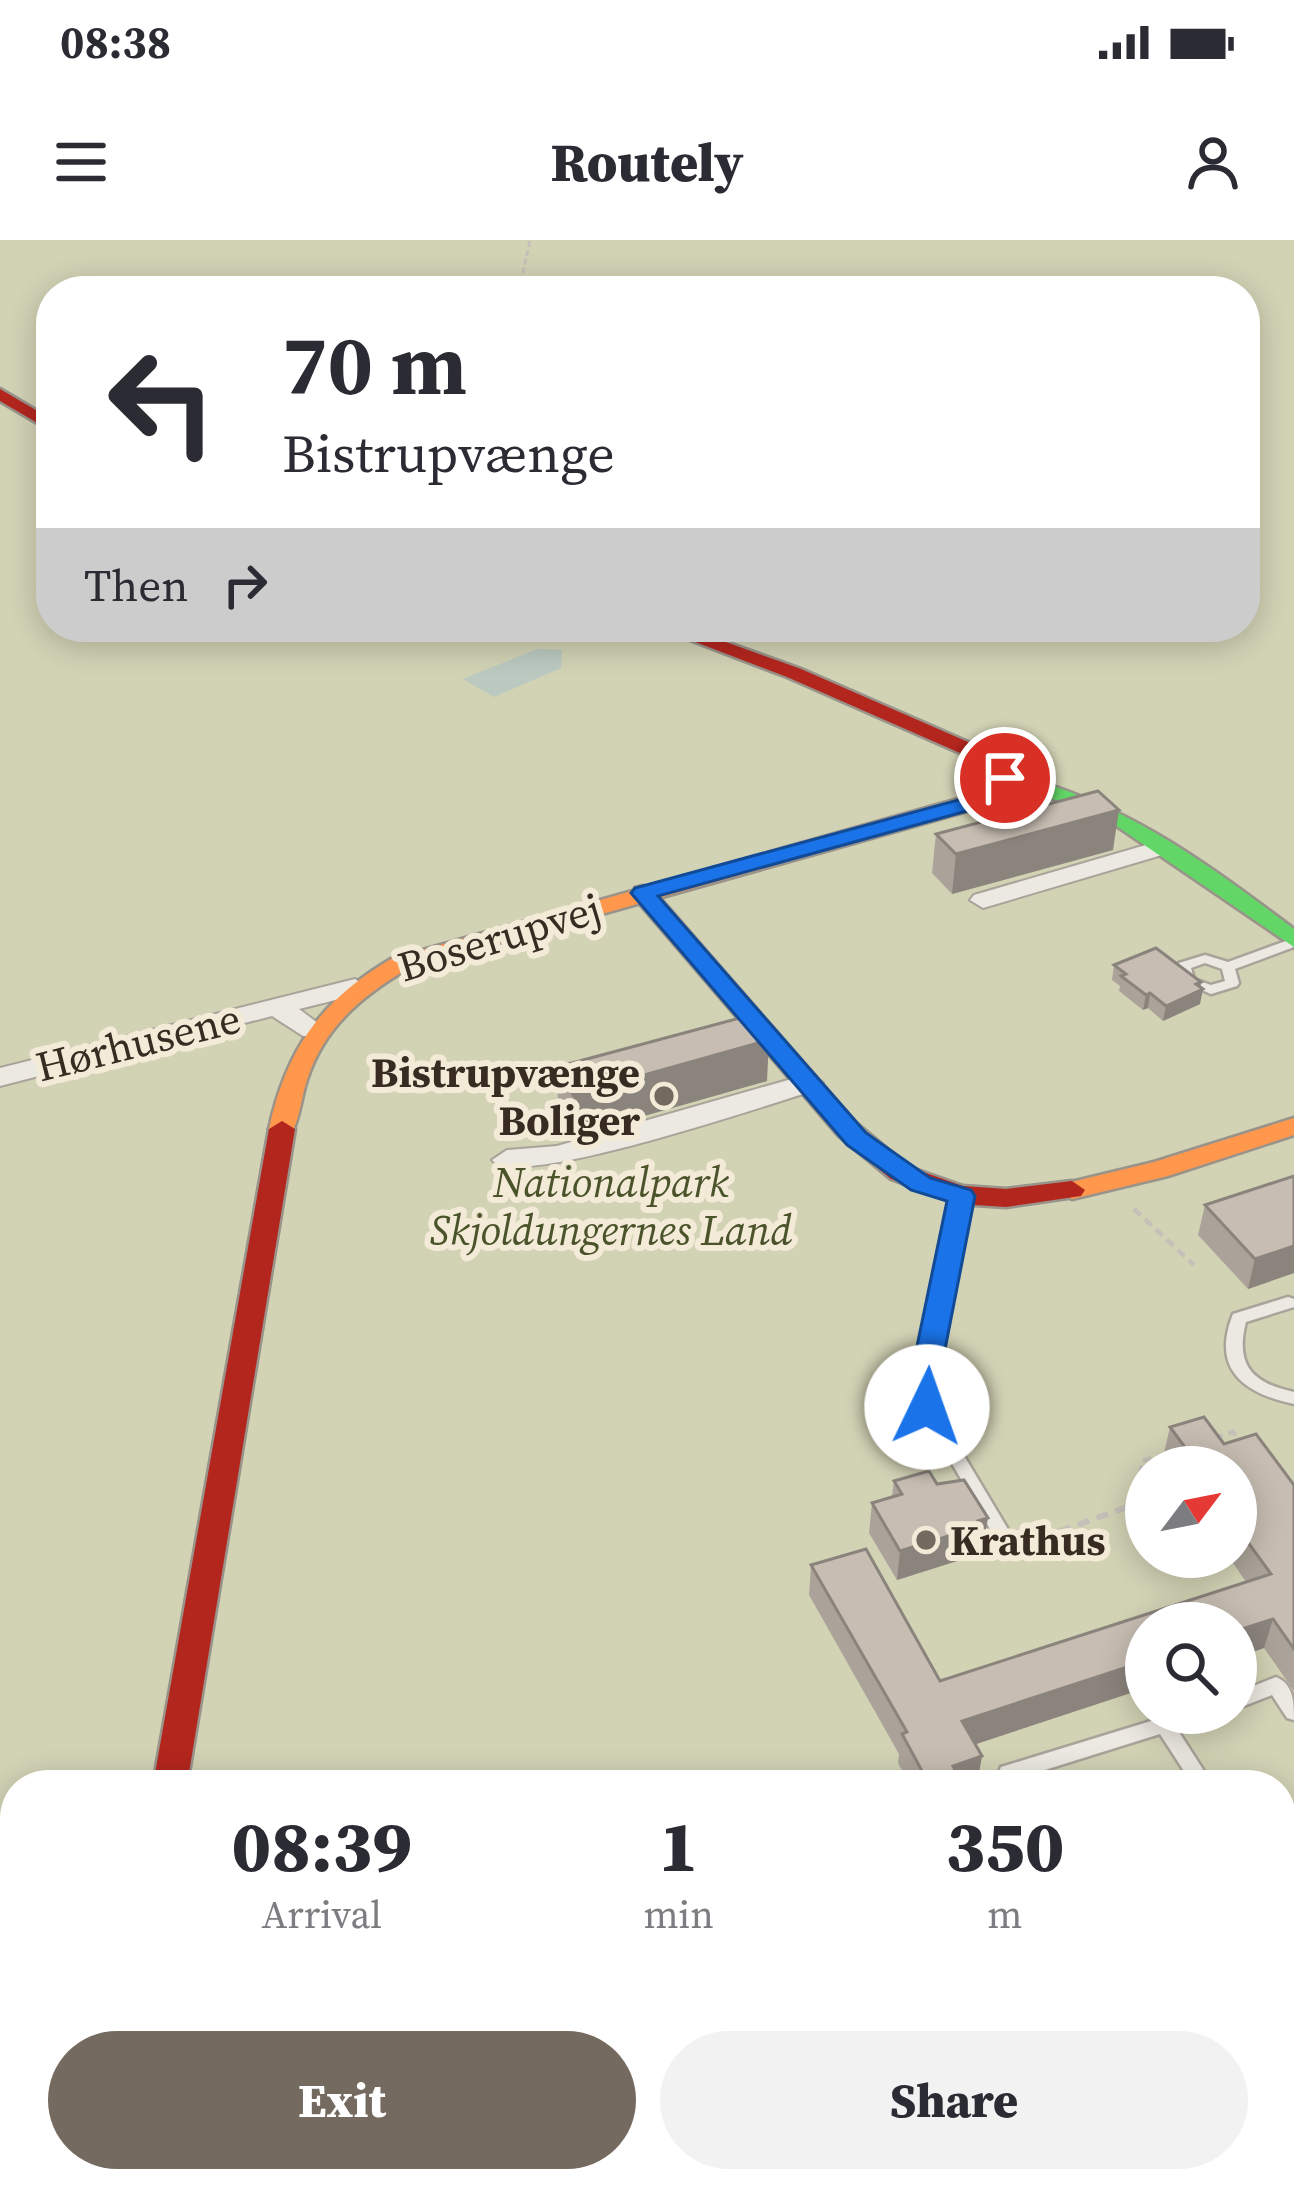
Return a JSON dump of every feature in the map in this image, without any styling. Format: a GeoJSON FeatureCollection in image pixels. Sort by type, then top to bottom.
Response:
{"type":"FeatureCollection","features":[{"type":"Feature","properties":{"kind":"street"},"geometry":{"type":"LineString","coordinates":[[0,394],[36,417]]}},
{"type":"Feature","properties":{"kind":"street"},"geometry":{"type":"LineString","coordinates":[[708,642],[794,673],[993,760],[1005,778],[1090,802],[1163,847],[1294,941]]}},
{"type":"Feature","properties":{"kind":"street","name":"Boserupvej"},"geometry":{"type":"LineString","coordinates":[[173,1770],[290,1082],[313,1030],[355,987],[399,964],[985,800],[999,791],[1005,778]]}},
{"type":"Feature","properties":{"kind":"street"},"geometry":{"type":"LineString","coordinates":[[983,900],[1163,847]]}},
{"type":"Feature","properties":{"kind":"street"},"geometry":{"type":"LineString","coordinates":[[643,893],[856,1139],[920,1184],[961,1196],[1034,1194],[1109,1184],[1294,1126]]}},
{"type":"Feature","properties":{"kind":"street","name":"Hørhusene"},"geometry":{"type":"LineString","coordinates":[[0,1077],[355,987]]}},
{"type":"Feature","properties":{"kind":"street","name":"Hørhusene"},"geometry":{"type":"LineString","coordinates":[[276,1007],[313,1030]]}},
{"type":"Feature","properties":{"kind":"street"},"geometry":{"type":"LineString","coordinates":[[507,1160],[558,1156],[809,1083]]}},
{"type":"Feature","properties":{"kind":"lane"},"geometry":{"type":"LineString","coordinates":[[1228,968],[1294,941]]}},
{"type":"Feature","properties":{"kind":"lane"},"geometry":{"type":"LineString","coordinates":[[961,1196],[924,1380],[927,1407],[1003,1536]]}},
{"type":"Feature","properties":{"kind":"lane"},"geometry":{"type":"LineString","coordinates":[[1288,1303],[1239,1318],[1230,1343],[1237,1369],[1268,1394],[1294,1398]]}},
{"type":"Feature","properties":{"kind":"lane"},"geometry":{"type":"LineString","coordinates":[[1257,1693],[1276,1685],[1294,1712]]}},
{"type":"Feature","properties":{"kind":"lane"},"geometry":{"type":"LineString","coordinates":[[1018,1770],[1142,1734]]}},
{"type":"Feature","properties":{"kind":"lane"},"geometry":{"type":"LineString","coordinates":[[1170,1734],[1193,1770]]}},
{"type":"Feature","properties":{"kind":"path"},"geometry":{"type":"LineString","coordinates":[[522,276],[530,240]]}},
{"type":"Feature","properties":{"kind":"path"},"geometry":{"type":"LineString","coordinates":[[1109,1184],[1194,1265]]}},
{"type":"Feature","properties":{"kind":"path"},"geometry":{"type":"LineString","coordinates":[[1210,1439],[1233,1432],[1244,1446]]}},
{"type":"Feature","properties":{"kind":"path"},"geometry":{"type":"LineString","coordinates":[[1003,1536],[1044,1537],[1125,1508]]}},
{"type":"Feature","properties":{"kind":"green space","name":"Nationalpark Skjoldungernes Land"},"geometry":{"type":"Polygon","coordinates":[[[0,240],[1294,240],[1294,1770],[0,1770],[0,240]]]}},
{"type":"Feature","properties":{"kind":"shaded area"},"geometry":{"type":"Polygon","coordinates":[[[537,649],[562,650],[561,668],[494,697],[463,679],[537,649]]]}},
{"type":"Feature","properties":{"kind":"building"},"geometry":{"type":"Polygon","coordinates":[[[1098,791],[1119,810],[956,854],[936,834],[1098,791]]]}},
{"type":"Feature","properties":{"kind":"building"},"geometry":{"type":"Polygon","coordinates":[[[1156,948],[1201,982],[1196,984],[1203,989],[1166,1006],[1121,976],[1126,974],[1114,965],[1156,948]]]}},
{"type":"Feature","properties":{"kind":"building"},"geometry":{"type":"Polygon","coordinates":[[[751,1015],[769,1040],[573,1095],[557,1067],[751,1015]]]}},
{"type":"Feature","properties":{"kind":"building"},"geometry":{"type":"Polygon","coordinates":[[[1294,1176],[1294,1246],[1255,1259],[1205,1205],[1294,1176]]]}},
{"type":"Feature","properties":{"kind":"building"},"geometry":{"type":"Polygon","coordinates":[[[1204,1417],[1224,1444],[1256,1434],[1294,1485],[1294,1649],[1273,1619],[1257,1624],[1257,1602],[1184,1602],[1271,1574],[1257,1555],[1257,1446],[1184,1446],[1170,1427],[1204,1417]]]}},
{"type":"Feature","properties":{"kind":"building"},"geometry":{"type":"Polygon","coordinates":[[[929,1471],[937,1484],[964,1480],[988,1518],[978,1521],[981,1526],[900,1551],[872,1503],[902,1494],[894,1481],[929,1471]]]}},
{"type":"Feature","properties":{"kind":"building"},"geometry":{"type":"Polygon","coordinates":[[[866,1549],[940,1681],[1125,1621],[1125,1668],[962,1721],[982,1756],[953,1766],[955,1770],[921,1770],[902,1734],[907,1732],[811,1565],[866,1549]]]}},
{"type":"Feature","properties":{"kind":"traffic: fast"},"geometry":{"type":"LineString","coordinates":[[1005,778],[1046,788],[1122,820],[1193,865],[1294,940]]}},
{"type":"Feature","properties":{"kind":"traffic: slow"},"geometry":{"type":"LineString","coordinates":[[282,1129],[296,1074],[318,1031],[351,995],[399,964],[984,799],[999,791],[1005,778]]}},
{"type":"Feature","properties":{"kind":"traffic: slow"},"geometry":{"type":"LineString","coordinates":[[1072,1190],[1159,1170],[1294,1126]]}},
{"type":"Feature","properties":{"kind":"traffic: jam"},"geometry":{"type":"LineString","coordinates":[[0,394],[36,417]]}},
{"type":"Feature","properties":{"kind":"traffic: jam"},"geometry":{"type":"LineString","coordinates":[[708,642],[794,673],[993,760],[1005,778]]}},
{"type":"Feature","properties":{"kind":"traffic: jam"},"geometry":{"type":"LineString","coordinates":[[643,893],[847,1129],[900,1173],[960,1195],[1006,1198],[1072,1190]]}},
{"type":"Feature","properties":{"kind":"traffic: jam"},"geometry":{"type":"LineString","coordinates":[[173,1770],[282,1129]]}},
{"type":"Feature","properties":{"kind":"place","name":"Bistrupvænge Boliger"},"geometry":{"type":"Point","coordinates":[664,1096]}},
{"type":"Feature","properties":{"kind":"place","name":"Krathus"},"geometry":{"type":"Point","coordinates":[926,1540]}},
{"type":"Feature","properties":{"kind":"route"},"geometry":{"type":"LineString","coordinates":[[927,1407],[924,1380],[961,1196],[920,1184],[856,1139],[643,893],[985,800],[999,791],[1005,778]]}}]}
